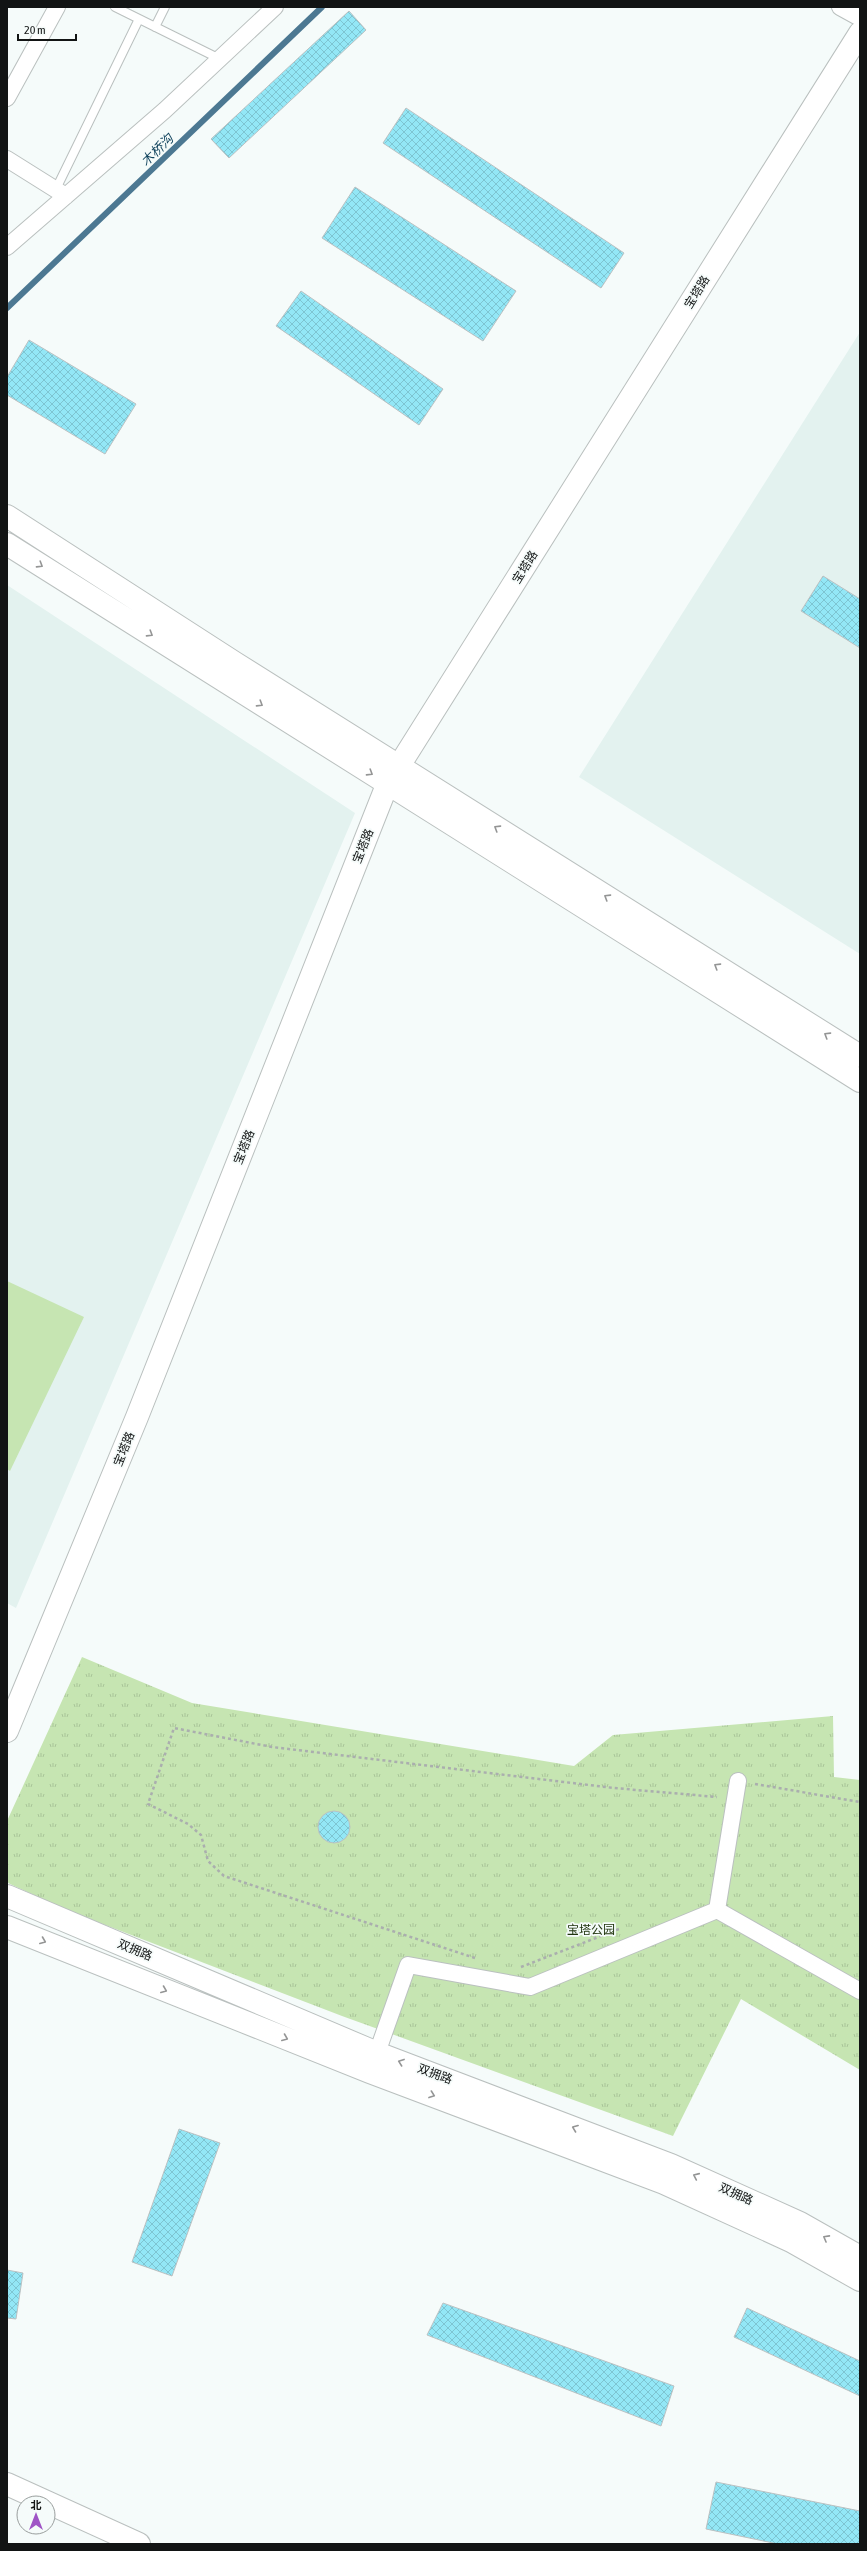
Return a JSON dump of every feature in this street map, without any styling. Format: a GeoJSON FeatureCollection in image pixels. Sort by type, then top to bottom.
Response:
{"type":"FeatureCollection","features":[{"type":"Feature","properties":{"kind":"main road","name":"宝塔路"},"geometry":{"type":"LineString","coordinates":[[7,1731],[137,1417],[394,776],[860,33]]}},
{"type":"Feature","properties":{"kind":"main road"},"geometry":{"type":"LineString","coordinates":[[7,516],[731,1000],[860,1081]]}},
{"type":"Feature","properties":{"kind":"main road"},"geometry":{"type":"LineString","coordinates":[[7,544],[394,776],[741,981],[860,1056]]}},
{"type":"Feature","properties":{"kind":"main road"},"geometry":{"type":"LineString","coordinates":[[731,1000],[741,981]]}},
{"type":"Feature","properties":{"kind":"main road","name":"双拥路"},"geometry":{"type":"LineString","coordinates":[[7,1896],[377,2053],[671,2165],[800,2223],[860,2257]]}},
{"type":"Feature","properties":{"kind":"main road","name":"双拥路"},"geometry":{"type":"LineString","coordinates":[[7,1927],[370,2072],[664,2183],[791,2241],[860,2280]]}},
{"type":"Feature","properties":{"kind":"main road"},"geometry":{"type":"LineString","coordinates":[[7,2484],[139,2544]]}},
{"type":"Feature","properties":{"kind":"street"},"geometry":{"type":"LineString","coordinates":[[7,98],[57,7]]}},
{"type":"Feature","properties":{"kind":"street"},"geometry":{"type":"LineString","coordinates":[[7,247],[61,193],[220,59],[275,7]]}},
{"type":"Feature","properties":{"kind":"street"},"geometry":{"type":"LineString","coordinates":[[840,7],[860,18]]}},
{"type":"Feature","properties":{"kind":"street"},"geometry":{"type":"LineString","coordinates":[[7,160],[61,193]]}},
{"type":"Feature","properties":{"kind":"street"},"geometry":{"type":"LineString","coordinates":[[717,1910],[738,1781]]}},
{"type":"Feature","properties":{"kind":"street"},"geometry":{"type":"LineString","coordinates":[[717,1910],[860,1991]]}},
{"type":"Feature","properties":{"kind":"street"},"geometry":{"type":"LineString","coordinates":[[377,2053],[408,1965],[530,1987],[717,1910]]}},
{"type":"Feature","properties":{"kind":"lane"},"geometry":{"type":"LineString","coordinates":[[115,7],[220,59]]}},
{"type":"Feature","properties":{"kind":"lane"},"geometry":{"type":"LineString","coordinates":[[155,27],[165,7]]}},
{"type":"Feature","properties":{"kind":"lane"},"geometry":{"type":"LineString","coordinates":[[61,193],[139,19]]}},
{"type":"Feature","properties":{"kind":"path"},"geometry":{"type":"LineString","coordinates":[[482,1960],[224,1876],[208,1861],[201,1835],[188,1824],[148,1804],[174,1728],[272,1747],[614,1788],[735,1798]]}},
{"type":"Feature","properties":{"kind":"path"},"geometry":{"type":"LineString","coordinates":[[738,1781],[860,1802]]}},
{"type":"Feature","properties":{"kind":"path"},"geometry":{"type":"LineString","coordinates":[[518,1968],[626,1926]]}},
{"type":"Feature","properties":{"kind":"shaded area"},"geometry":{"type":"Polygon","coordinates":[[[860,332],[860,954],[579,777],[860,332]]]}},
{"type":"Feature","properties":{"kind":"shaded area"},"geometry":{"type":"Polygon","coordinates":[[[7,585],[355,813],[16,1608],[7,1603],[7,585]]]}},
{"type":"Feature","properties":{"kind":"green space"},"geometry":{"type":"Polygon","coordinates":[[[7,1281],[84,1317],[10,1471],[7,1469],[7,1281]]]}},
{"type":"Feature","properties":{"kind":"green space","name":"宝塔公园"},"geometry":{"type":"Polygon","coordinates":[[[82,1657],[192,1703],[574,1766],[613,1735],[833,1716],[834,1777],[860,1780],[860,2070],[741,1999],[673,2136],[342,2016],[69,1911],[10,1884],[7,1882],[7,1821],[82,1657]]]}},
{"type":"Feature","properties":{"kind":"building"},"geometry":{"type":"Polygon","coordinates":[[[349,11],[366,30],[229,158],[211,139],[349,11]]]}},
{"type":"Feature","properties":{"kind":"building"},"geometry":{"type":"Polygon","coordinates":[[[406,108],[624,253],[601,288],[383,143],[406,108]]]}},
{"type":"Feature","properties":{"kind":"building"},"geometry":{"type":"Polygon","coordinates":[[[355,187],[516,291],[483,341],[322,238],[355,187]]]}},
{"type":"Feature","properties":{"kind":"building"},"geometry":{"type":"Polygon","coordinates":[[[301,291],[443,389],[419,425],[276,326],[301,291]]]}},
{"type":"Feature","properties":{"kind":"building"},"geometry":{"type":"Polygon","coordinates":[[[29,340],[136,404],[105,454],[7,395],[7,377],[29,340]]]}},
{"type":"Feature","properties":{"kind":"building"},"geometry":{"type":"Polygon","coordinates":[[[823,576],[860,599],[860,648],[801,611],[823,576]]]}},
{"type":"Feature","properties":{"kind":"building"},"geometry":{"type":"Polygon","coordinates":[[[331,1811],[337,1811],[346,1815],[350,1827],[346,1839],[337,1843],[331,1843],[322,1839],[318,1830],[318,1824],[322,1815],[331,1811]]]}},
{"type":"Feature","properties":{"kind":"building"},"geometry":{"type":"Polygon","coordinates":[[[179,2129],[220,2143],[172,2276],[132,2262],[179,2129]]]}},
{"type":"Feature","properties":{"kind":"building"},"geometry":{"type":"Polygon","coordinates":[[[7,2270],[23,2273],[16,2319],[7,2318],[7,2270]]]}},
{"type":"Feature","properties":{"kind":"building"},"geometry":{"type":"Polygon","coordinates":[[[443,2303],[674,2386],[661,2426],[427,2335],[443,2303]]]}},
{"type":"Feature","properties":{"kind":"building"},"geometry":{"type":"Polygon","coordinates":[[[747,2308],[860,2361],[860,2396],[734,2337],[747,2308]]]}},
{"type":"Feature","properties":{"kind":"building"},"geometry":{"type":"Polygon","coordinates":[[[716,2482],[860,2511],[860,2544],[778,2544],[706,2529],[716,2482]]]}},
{"type":"Feature","properties":{"kind":"waterway","name":"木桥沟"},"geometry":{"type":"LineString","coordinates":[[7,308],[322,7]]}}]}
